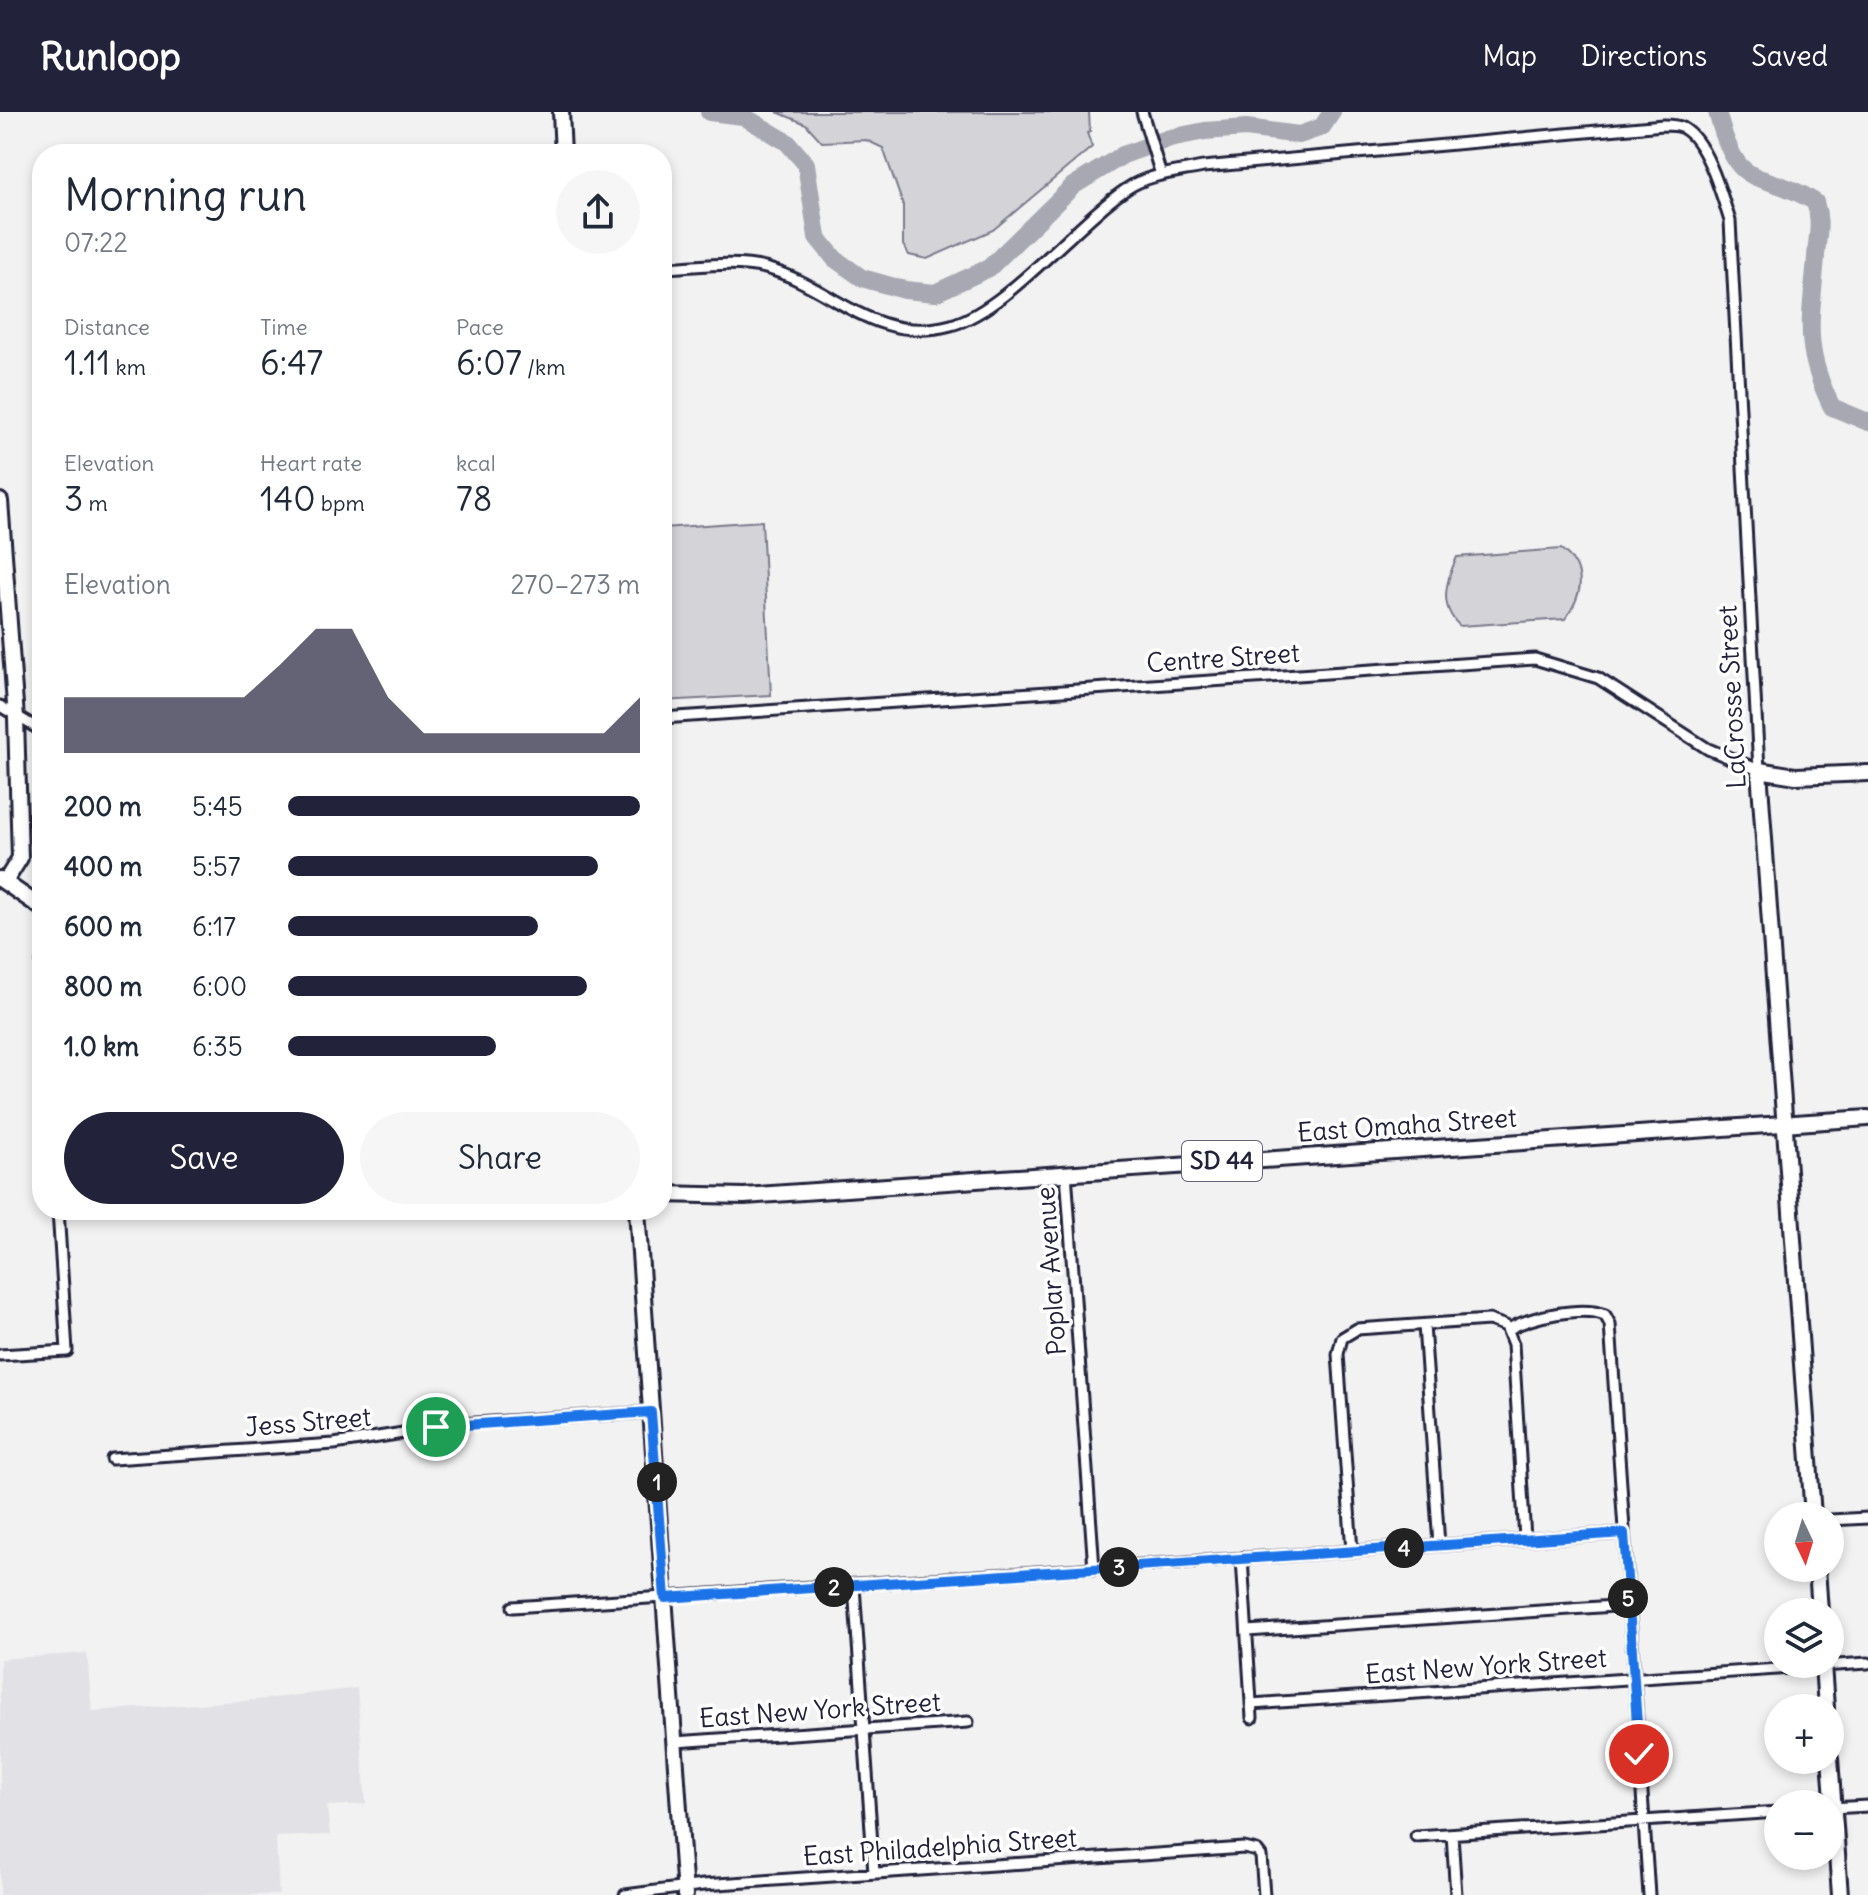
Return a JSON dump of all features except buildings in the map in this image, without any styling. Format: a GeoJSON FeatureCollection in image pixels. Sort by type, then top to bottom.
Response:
{"type":"FeatureCollection","features":[{"type":"Feature","properties":{"kind":"main road"},"geometry":{"type":"LineString","coordinates":[[561,112],[563,144]]}},
{"type":"Feature","properties":{"kind":"main road"},"geometry":{"type":"LineString","coordinates":[[0,501],[16,718],[20,858],[3,880],[32,901]]}},
{"type":"Feature","properties":{"kind":"main road"},"geometry":{"type":"LineString","coordinates":[[1759,770],[1796,776],[1868,773]]}},
{"type":"Feature","properties":{"kind":"main road","name":"LaCrosse Street"},"geometry":{"type":"LineString","coordinates":[[1759,770],[1812,1502]]}},
{"type":"Feature","properties":{"kind":"main road","name":"East Omaha Street"},"geometry":{"type":"LineString","coordinates":[[672,1194],[744,1196],[1868,1118]]}},
{"type":"Feature","properties":{"kind":"main road"},"geometry":{"type":"LineString","coordinates":[[638,1220],[685,1892]]}},
{"type":"Feature","properties":{"kind":"main road"},"geometry":{"type":"LineString","coordinates":[[1838,1870],[1840,1895]]}},
{"type":"Feature","properties":{"kind":"street"},"geometry":{"type":"LineString","coordinates":[[672,268],[764,267],[797,280],[860,317],[917,330],[952,325],[984,312],[1129,187],[1161,175],[1143,115]]}},
{"type":"Feature","properties":{"kind":"street","name":"LaCrosse Street"},"geometry":{"type":"LineString","coordinates":[[1161,175],[1203,167],[1663,125],[1682,127],[1697,141],[1718,185],[1730,221],[1759,770]]}},
{"type":"Feature","properties":{"kind":"street","name":"Centre Street"},"geometry":{"type":"LineString","coordinates":[[672,717],[1535,659],[1598,678],[1708,749],[1759,770]]}},
{"type":"Feature","properties":{"kind":"street"},"geometry":{"type":"LineString","coordinates":[[0,706],[32,726]]}},
{"type":"Feature","properties":{"kind":"street","name":"Poplar Avenue"},"geometry":{"type":"LineString","coordinates":[[1066,1172],[1094,1569]]}},
{"type":"Feature","properties":{"kind":"street"},"geometry":{"type":"LineString","coordinates":[[0,1355],[67,1351],[59,1220]]}},
{"type":"Feature","properties":{"kind":"street"},"geometry":{"type":"LineString","coordinates":[[1509,1329],[1530,1319],[1553,1315],[1594,1312],[1609,1319],[1649,1895]]}},
{"type":"Feature","properties":{"kind":"street"},"geometry":{"type":"LineString","coordinates":[[1352,1551],[1339,1342],[1346,1333],[1357,1329],[1496,1320],[1509,1329],[1513,1344],[1525,1539]]}},
{"type":"Feature","properties":{"kind":"street"},"geometry":{"type":"LineString","coordinates":[[1424,1325],[1439,1545]]}},
{"type":"Feature","properties":{"kind":"street","name":"Jess Street"},"geometry":{"type":"LineString","coordinates":[[112,1459],[334,1444],[460,1424],[651,1412]]}},
{"type":"Feature","properties":{"kind":"street"},"geometry":{"type":"LineString","coordinates":[[1844,1519],[1868,1518]]}},
{"type":"Feature","properties":{"kind":"street"},"geometry":{"type":"LineString","coordinates":[[513,1607],[1624,1533]]}},
{"type":"Feature","properties":{"kind":"street"},"geometry":{"type":"LineString","coordinates":[[1242,1558],[1252,1718]]}},
{"type":"Feature","properties":{"kind":"street"},"geometry":{"type":"LineString","coordinates":[[854,1586],[874,1873]]}},
{"type":"Feature","properties":{"kind":"street"},"geometry":{"type":"LineString","coordinates":[[1247,1631],[1629,1605]]}},
{"type":"Feature","properties":{"kind":"street","name":"East New York Street"},"geometry":{"type":"LineString","coordinates":[[1844,1664],[1868,1663]]}},
{"type":"Feature","properties":{"kind":"street","name":"East New York Street"},"geometry":{"type":"LineString","coordinates":[[1251,1704],[1764,1669]]}},
{"type":"Feature","properties":{"kind":"street","name":"East New York Street"},"geometry":{"type":"LineString","coordinates":[[675,1742],[968,1722]]}},
{"type":"Feature","properties":{"kind":"street"},"geometry":{"type":"LineString","coordinates":[[1844,1807],[1868,1806]]}},
{"type":"Feature","properties":{"kind":"street"},"geometry":{"type":"LineString","coordinates":[[1416,1836],[1764,1813]]}},
{"type":"Feature","properties":{"kind":"street"},"geometry":{"type":"LineString","coordinates":[[1452,1834],[1456,1895]]}},
{"type":"Feature","properties":{"kind":"street","name":"East Philadelphia Street"},"geometry":{"type":"LineString","coordinates":[[625,1895],[874,1873],[1244,1848],[1257,1851],[1262,1862],[1264,1895]]}},
{"type":"Feature","properties":{"kind":"shaded area"},"geometry":{"type":"Polygon","coordinates":[[[777,112],[1089,112],[1090,132],[1087,133],[1092,147],[993,230],[927,259],[909,255],[903,245],[903,205],[883,148],[866,140],[822,142],[806,124],[777,112]]]}},
{"type":"Feature","properties":{"kind":"shaded area"},"geometry":{"type":"Polygon","coordinates":[[[762,521],[771,695],[672,700],[672,527],[762,521]]]}},
{"type":"Feature","properties":{"kind":"shaded area"},"geometry":{"type":"Polygon","coordinates":[[[1561,549],[1576,565],[1580,582],[1576,601],[1565,619],[1460,626],[1453,618],[1446,602],[1446,593],[1457,557],[1561,549]]]}},
{"type":"Feature","properties":{"kind":"shaded area"},"geometry":{"type":"Polygon","coordinates":[[[87,1653],[92,1711],[255,1700],[357,1688],[366,1804],[327,1806],[330,1835],[276,1837],[279,1895],[0,1895],[0,1659],[87,1653]]]}},
{"type":"Feature","properties":{"kind":"waterway"},"geometry":{"type":"LineString","coordinates":[[709,112],[743,116],[787,142],[806,164],[817,237],[835,259],[862,278],[905,290],[935,293],[989,268],[1073,186],[1123,155],[1170,138],[1205,131],[1246,128],[1299,135],[1322,127],[1332,112]]}},
{"type":"Feature","properties":{"kind":"waterway"},"geometry":{"type":"LineString","coordinates":[[1717,112],[1725,139],[1743,169],[1815,202],[1818,230],[1811,334],[1816,367],[1832,407],[1868,422]]}},
{"type":"Feature","properties":{"kind":"route"},"geometry":{"type":"LineString","coordinates":[[436,1427],[651,1412],[665,1598],[1624,1533],[1639,1754]]}}]}
